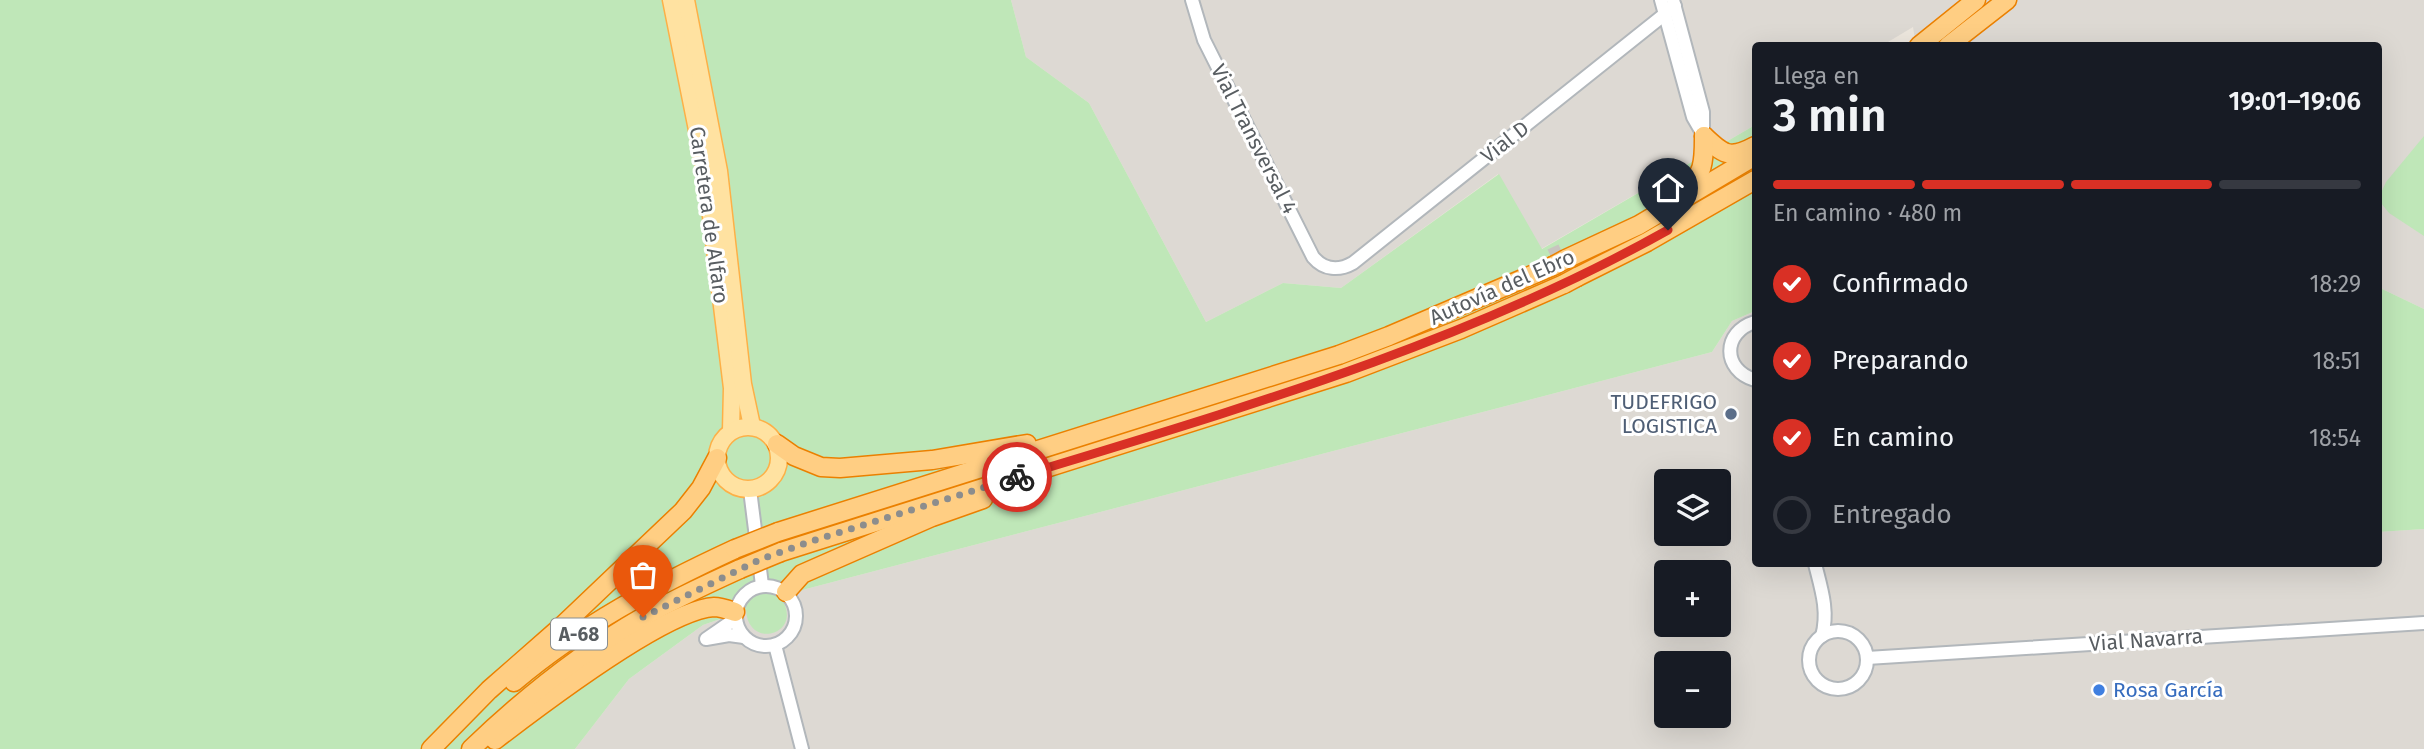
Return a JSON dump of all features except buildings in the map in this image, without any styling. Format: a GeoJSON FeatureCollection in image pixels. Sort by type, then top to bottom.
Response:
{"type":"FeatureCollection","features":[{"type":"Feature","properties":{"kind":"highway"},"geometry":{"type":"LineString","coordinates":[[1924,42],[1976,0]]}},
{"type":"Feature","properties":{"kind":"highway"},"geometry":{"type":"LineString","coordinates":[[1953,42],[2007,0]]}},
{"type":"Feature","properties":{"kind":"highway"},"geometry":{"type":"LineString","coordinates":[[1969,42],[2022,0]]}},
{"type":"Feature","properties":{"kind":"highway"},"geometry":{"type":"LineString","coordinates":[[1704,136],[1726,154],[1734,155],[1752,147]]}},
{"type":"Feature","properties":{"kind":"highway"},"geometry":{"type":"LineString","coordinates":[[1560,262],[1592,238],[1689,186],[1700,176],[1704,136]]}},
{"type":"Feature","properties":{"kind":"highway","name":"Autovía del Ebro"},"geometry":{"type":"LineString","coordinates":[[443,749],[485,707],[580,633],[663,584],[735,550],[778,532],[1246,385],[1389,337],[1639,225],[1752,158]]}},
{"type":"Feature","properties":{"kind":"highway","name":"Autovía del Ebro"},"geometry":{"type":"LineString","coordinates":[[471,749],[536,691],[588,652],[643,617],[740,569],[781,552],[1346,373],[1461,329],[1571,280],[1647,242],[1752,182]]}},
{"type":"Feature","properties":{"kind":"highway"},"geometry":{"type":"LineString","coordinates":[[777,444],[794,456],[821,467],[840,468],[968,454],[1034,442],[1083,428],[1113,427]]}},
{"type":"Feature","properties":{"kind":"highway"},"geometry":{"type":"LineString","coordinates":[[786,593],[802,574],[932,517],[1046,477],[1127,443]]}},
{"type":"Feature","properties":{"kind":"highway"},"geometry":{"type":"LineString","coordinates":[[431,749],[489,690],[562,626],[683,511],[701,488],[717,458]]}},
{"type":"Feature","properties":{"kind":"highway"},"geometry":{"type":"LineString","coordinates":[[485,749],[572,684],[647,635],[704,609],[716,607],[735,616]]}},
{"type":"Feature","properties":{"kind":"main road","name":"Carretera de Alfaro"},"geometry":{"type":"LineString","coordinates":[[671,0],[706,175],[732,388],[731,431]]}},
{"type":"Feature","properties":{"kind":"main road","name":"Carretera de Alfaro"},"geometry":{"type":"LineString","coordinates":[[687,0],[719,171],[743,384],[752,426]]}},
{"type":"Feature","properties":{"kind":"main road"},"geometry":{"type":"LineString","coordinates":[[752,426],[770,435],[777,444],[780,462],[772,480],[761,487],[738,488],[728,482],[719,469],[717,458],[724,436],[741,427],[752,426]]}},
{"type":"Feature","properties":{"kind":"street","name":"Vial Transversal 4"},"geometry":{"type":"LineString","coordinates":[[1192,0],[1204,40],[1309,249],[1318,262],[1331,268]]}},
{"type":"Feature","properties":{"kind":"street"},"geometry":{"type":"LineString","coordinates":[[1661,0],[1671,7],[1693,117],[1704,136]]}},
{"type":"Feature","properties":{"kind":"street","name":"Vial D"},"geometry":{"type":"LineString","coordinates":[[1331,268],[1343,268],[1353,263],[1671,7]]}},
{"type":"Feature","properties":{"kind":"street"},"geometry":{"type":"LineString","coordinates":[[1752,323],[1743,326],[1735,334],[1731,345],[1735,367],[1752,379]]}},
{"type":"Feature","properties":{"kind":"street"},"geometry":{"type":"LineString","coordinates":[[750,489],[761,585]]}},
{"type":"Feature","properties":{"kind":"street"},"geometry":{"type":"LineString","coordinates":[[1816,567],[1826,621],[1822,636]]}},
{"type":"Feature","properties":{"kind":"street"},"geometry":{"type":"LineString","coordinates":[[761,585],[777,587],[786,593],[796,609],[796,620],[788,637],[775,646],[763,646],[744,637],[729,635],[706,639],[735,616],[743,595],[751,589],[761,585]]}},
{"type":"Feature","properties":{"kind":"street"},"geometry":{"type":"LineString","coordinates":[[1824,601],[1846,632],[1859,639],[1867,658],[1866,669],[1851,687],[1840,690],[1829,688],[1819,682],[1808,664],[1809,651],[1822,636],[1830,632],[1846,632]]}},
{"type":"Feature","properties":{"kind":"street"},"geometry":{"type":"LineString","coordinates":[[735,616],[744,637]]}},
{"type":"Feature","properties":{"kind":"street","name":"Vial Navarra"},"geometry":{"type":"LineString","coordinates":[[1867,658],[2424,624]]}},
{"type":"Feature","properties":{"kind":"street"},"geometry":{"type":"LineString","coordinates":[[775,646],[802,749]]}},
{"type":"Feature","properties":{"kind":"shaded area"},"geometry":{"type":"Polygon","coordinates":[[[1011,0],[2424,0],[2424,309],[2382,289],[2382,42],[1915,42],[1913,27],[1888,42],[1752,42],[1752,127],[1541,249],[1498,174],[1341,288],[1283,283],[1206,322],[1089,103],[1026,57],[1011,0]]]}},
{"type":"Feature","properties":{"kind":"shaded area"},"geometry":{"type":"Polygon","coordinates":[[[1752,312],[1752,567],[2382,567],[2382,532],[2424,529],[2424,749],[575,749],[629,679],[703,625],[806,589],[1712,352],[1732,321],[1752,312]]]}},
{"type":"Feature","properties":{"kind":"green space"},"geometry":{"type":"Polygon","coordinates":[[[0,0],[1011,0],[1026,57],[1089,103],[1206,322],[1283,283],[1341,288],[1499,174],[1542,249],[1752,127],[1752,312],[1732,321],[1712,352],[806,589],[781,598],[786,611],[786,621],[773,633],[764,634],[756,630],[749,623],[746,610],[703,625],[629,679],[575,749],[0,749],[0,0]]]}},
{"type":"Feature","properties":{"kind":"green space"},"geometry":{"type":"Polygon","coordinates":[[[2424,136],[2424,236],[2389,213],[2382,204],[2382,191],[2386,182],[2424,136]]]}},
{"type":"Feature","properties":{"kind":"green space"},"geometry":{"type":"Polygon","coordinates":[[[2382,289],[2424,309],[2424,529],[2382,532],[2382,289]]]}},
{"type":"Feature","properties":{"kind":"tunnel"},"geometry":{"type":"LineString","coordinates":[[1553,247],[1574,291]]}},
{"type":"Feature","properties":{"kind":"way so far"},"geometry":{"type":"LineString","coordinates":[[643,617],[761,559],[1017,477]]}},
{"type":"Feature","properties":{"kind":"place","name":"TUDEFRIGO LOGISTICA"},"geometry":{"type":"Point","coordinates":[1731,414]}},
{"type":"Feature","properties":{"kind":"place","name":"Rosa García"},"geometry":{"type":"Point","coordinates":[2099,690]}},
{"type":"Feature","properties":{"kind":"route"},"geometry":{"type":"LineString","coordinates":[[1017,477],[1346,373],[1461,329],[1564,284],[1668,230]]}}]}
